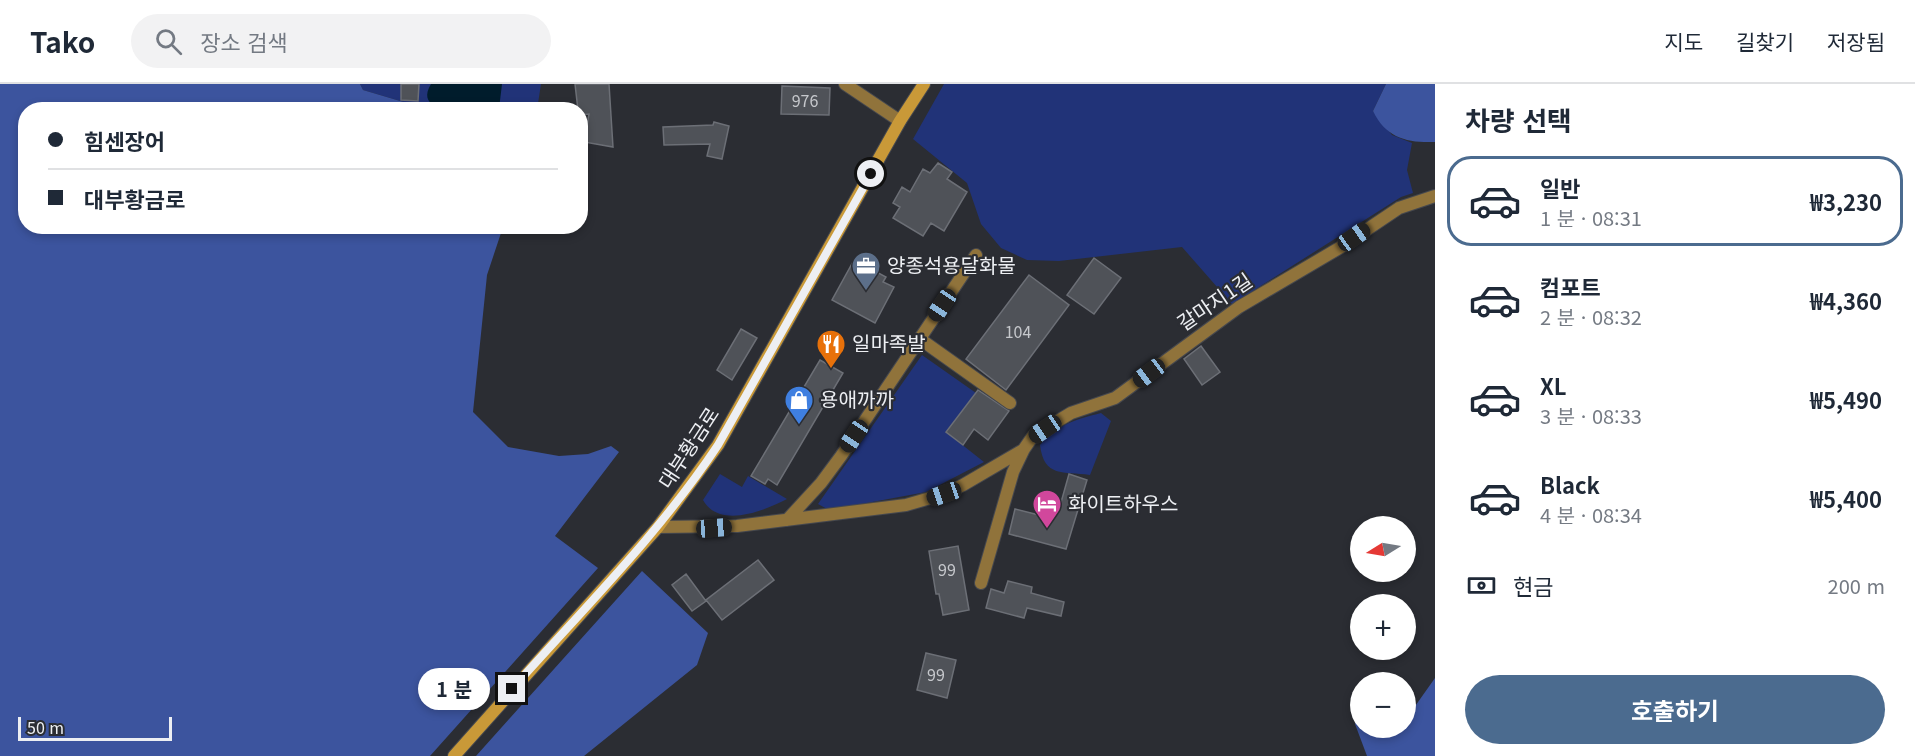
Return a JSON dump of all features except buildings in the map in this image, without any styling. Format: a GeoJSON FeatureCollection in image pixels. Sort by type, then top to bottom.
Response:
{"type":"FeatureCollection","features":[{"type":"Feature","properties":{"kind":"main road","name":"대부황금로"},"geometry":{"type":"LineString","coordinates":[[454,756],[658,527],[718,445],[900,121],[924,84]]}},
{"type":"Feature","properties":{"kind":"lane"},"geometry":{"type":"LineString","coordinates":[[845,84],[900,121]]}},
{"type":"Feature","properties":{"kind":"lane","name":"갈마지1길"},"geometry":{"type":"LineString","coordinates":[[981,582],[1013,472],[1024,449],[1034,436],[1071,413],[1115,398],[1239,307],[1341,247],[1382,218],[1415,201],[1435,196]]}},
{"type":"Feature","properties":{"kind":"lane"},"geometry":{"type":"LineString","coordinates":[[787,520],[828,474],[976,255]]}},
{"type":"Feature","properties":{"kind":"lane"},"geometry":{"type":"LineString","coordinates":[[920,339],[1010,403]]}},
{"type":"Feature","properties":{"kind":"lane","name":"갈마지1길"},"geometry":{"type":"LineString","coordinates":[[658,527],[714,528],[882,508],[924,500],[944,494],[985,474],[1024,449]]}},
{"type":"Feature","properties":{"kind":"shaded area"},"geometry":{"type":"Polygon","coordinates":[[[0,84],[360,84],[363,90],[403,102],[18,102],[18,234],[501,234],[487,275],[473,412],[508,447],[559,456],[588,454],[611,446],[619,452],[555,536],[598,568],[430,756],[0,756],[0,84]]]}},
{"type":"Feature","properties":{"kind":"shaded area"},"geometry":{"type":"Polygon","coordinates":[[[360,84],[541,84],[538,102],[403,102],[363,90],[360,84]]]}},
{"type":"Feature","properties":{"kind":"shaded area"},"geometry":{"type":"Polygon","coordinates":[[[431,84],[502,84],[500,102],[430,102],[427,95],[431,84]]]}},
{"type":"Feature","properties":{"kind":"shaded area"},"geometry":{"type":"Polygon","coordinates":[[[944,84],[1386,84],[1373,111],[1392,135],[1412,143],[1407,170],[1413,193],[1401,197],[1232,304],[1182,247],[1059,261],[1027,260],[1001,248],[981,224],[967,183],[913,139],[944,84]]]}},
{"type":"Feature","properties":{"kind":"shaded area"},"geometry":{"type":"Polygon","coordinates":[[[1386,84],[1435,84],[1435,142],[1398,137],[1378,120],[1373,111],[1386,84]]]}},
{"type":"Feature","properties":{"kind":"shaded area"},"geometry":{"type":"Polygon","coordinates":[[[922,355],[976,393],[946,432],[984,462],[926,492],[829,510],[818,504],[922,355]]]}},
{"type":"Feature","properties":{"kind":"shaded area"},"geometry":{"type":"Polygon","coordinates":[[[1101,413],[1111,421],[1090,475],[1056,471],[1050,468],[1042,456],[1040,445],[1046,438],[1068,424],[1101,413]]]}},
{"type":"Feature","properties":{"kind":"shaded area"},"geometry":{"type":"Polygon","coordinates":[[[720,474],[742,487],[748,476],[787,499],[742,515],[720,514],[710,509],[703,500],[720,474]]]}},
{"type":"Feature","properties":{"kind":"shaded area"},"geometry":{"type":"Polygon","coordinates":[[[642,571],[708,633],[697,665],[584,756],[476,756],[642,571]]]}},
{"type":"Feature","properties":{"kind":"shaded area"},"geometry":{"type":"Polygon","coordinates":[[[1435,678],[1435,756],[1367,756],[1360,738],[1416,738],[1416,705],[1435,678]]]}},
{"type":"Feature","properties":{"kind":"place","name":"양종석용달화물"},"geometry":{"type":"Point","coordinates":[866,292]}},
{"type":"Feature","properties":{"kind":"place","name":"일마족발"},"geometry":{"type":"Point","coordinates":[831,370]}},
{"type":"Feature","properties":{"kind":"place","name":"용애까까"},"geometry":{"type":"Point","coordinates":[799,426]}},
{"type":"Feature","properties":{"kind":"place","name":"화이트하우스"},"geometry":{"type":"Point","coordinates":[1047,530]}},
{"type":"Feature","properties":{"kind":"route"},"geometry":{"type":"LineString","coordinates":[[512,689],[658,527],[694,481],[718,445],[871,174]]}}]}
